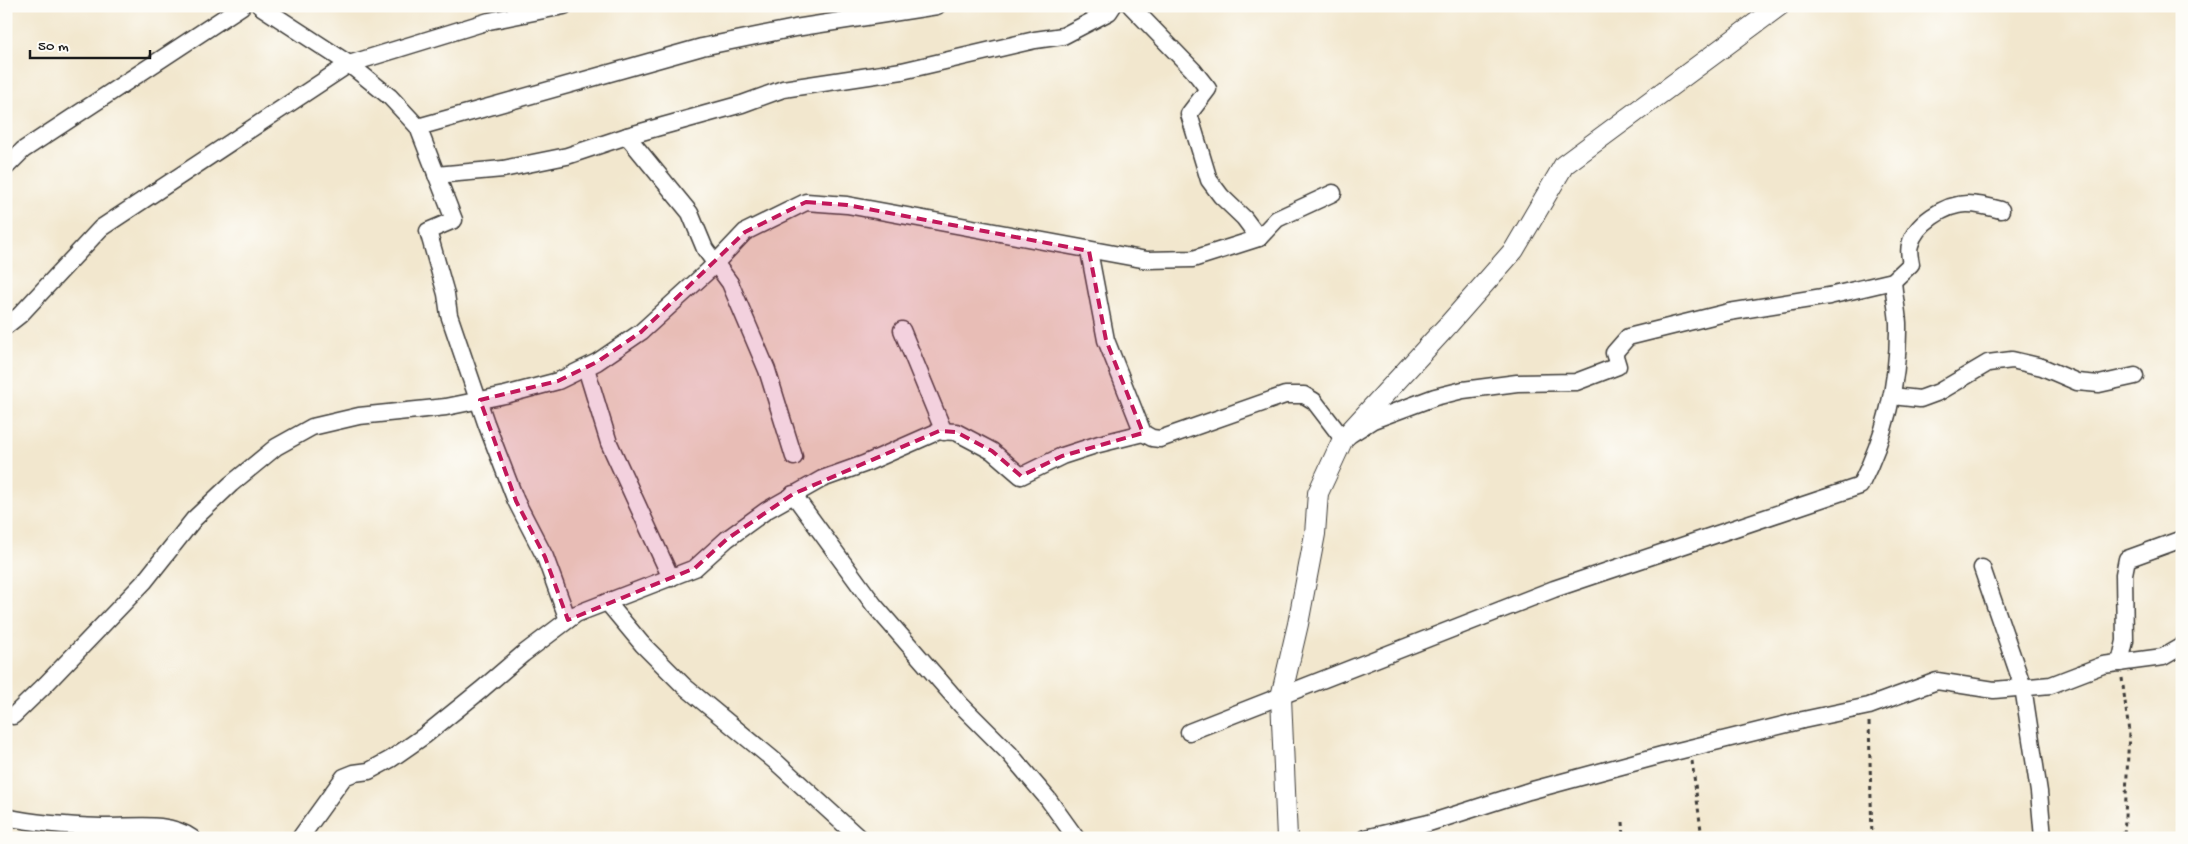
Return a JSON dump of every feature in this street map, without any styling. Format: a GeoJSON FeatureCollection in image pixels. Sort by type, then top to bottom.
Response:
{"type":"FeatureCollection","features":[{"type":"Feature","properties":{"kind":"street"},"geometry":{"type":"LineString","coordinates":[[6,168],[23,150],[242,6]]}},
{"type":"Feature","properties":{"kind":"street"},"geometry":{"type":"LineString","coordinates":[[260,6],[349,64],[390,98],[418,127],[454,220],[428,231],[446,294],[449,315],[480,400],[486,423],[516,502],[546,557],[568,620]]}},
{"type":"Feature","properties":{"kind":"street"},"geometry":{"type":"LineString","coordinates":[[6,326],[20,315],[101,228],[349,64],[489,21],[564,6]]}},
{"type":"Feature","properties":{"kind":"street"},"geometry":{"type":"LineString","coordinates":[[418,127],[702,46],[795,28],[937,6]]}},
{"type":"Feature","properties":{"kind":"street"},"geometry":{"type":"LineString","coordinates":[[436,175],[503,169],[567,156],[627,136],[742,104],[783,88],[902,71],[1035,40],[1063,36],[1102,16],[1113,6]]}},
{"type":"Feature","properties":{"kind":"street"},"geometry":{"type":"LineString","coordinates":[[1131,6],[1193,70],[1208,89],[1189,114],[1210,180],[1221,196],[1244,218],[1258,238]]}},
{"type":"Feature","properties":{"kind":"street"},"geometry":{"type":"LineString","coordinates":[[1287,838],[1281,696],[1298,624],[1315,534],[1318,493],[1343,439],[1514,250],[1564,166],[1779,6]]}},
{"type":"Feature","properties":{"kind":"street"},"geometry":{"type":"LineString","coordinates":[[627,136],[690,213],[705,249],[730,283],[750,327],[772,387],[794,457]]}},
{"type":"Feature","properties":{"kind":"street"},"geometry":{"type":"LineString","coordinates":[[8,718],[46,684],[144,582],[194,519],[231,484],[276,447],[312,427],[359,416],[446,407],[558,381],[586,368],[641,332],[708,271],[714,262],[746,232],[806,202],[847,205],[1089,251],[1147,260],[1193,259],[1258,238],[1277,219],[1333,193]]}},
{"type":"Feature","properties":{"kind":"street"},"geometry":{"type":"LineString","coordinates":[[1343,439],[1373,420],[1434,397],[1463,390],[1518,383],[1576,382],[1618,366],[1614,353],[1628,336],[1728,312],[1828,296],[1893,281],[1911,264],[1909,246],[1915,232],[1930,219],[1946,209],[1965,204],[1987,206],[2001,210]]}},
{"type":"Feature","properties":{"kind":"street"},"geometry":{"type":"LineString","coordinates":[[1089,251],[1106,340],[1143,433],[1152,438],[1160,439],[1285,395],[1304,396],[1314,400],[1343,439]]}},
{"type":"Feature","properties":{"kind":"street"},"geometry":{"type":"LineString","coordinates":[[1189,732],[1199,726],[1281,696],[1554,589],[1860,486],[1870,468],[1892,396],[1898,323],[1893,281]]}},
{"type":"Feature","properties":{"kind":"street"},"geometry":{"type":"LineString","coordinates":[[902,330],[944,432]]}},
{"type":"Feature","properties":{"kind":"street"},"geometry":{"type":"LineString","coordinates":[[1892,396],[1920,399],[1939,392],[1988,363],[2012,360],[2042,367],[2077,382],[2099,384],[2135,376]]}},
{"type":"Feature","properties":{"kind":"street"},"geometry":{"type":"LineString","coordinates":[[586,368],[609,443],[671,578]]}},
{"type":"Feature","properties":{"kind":"street"},"geometry":{"type":"LineString","coordinates":[[300,838],[344,777],[354,773],[369,771],[391,759],[424,736],[523,654],[576,614],[695,568],[727,539],[793,494],[822,479],[864,464],[939,431],[956,432],[992,451],[1021,476],[1062,456],[1143,433]]}},
{"type":"Feature","properties":{"kind":"street"},"geometry":{"type":"LineString","coordinates":[[793,494],[874,605],[962,705],[1009,753],[1048,799],[1076,838]]}},
{"type":"Feature","properties":{"kind":"street"},"geometry":{"type":"LineString","coordinates":[[2120,663],[2125,640],[2124,574],[2128,559],[2182,539]]}},
{"type":"Feature","properties":{"kind":"street"},"geometry":{"type":"LineString","coordinates":[[1982,568],[2023,687],[2043,838]]}},
{"type":"Feature","properties":{"kind":"street"},"geometry":{"type":"LineString","coordinates":[[608,602],[642,644],[684,686],[776,762],[859,838]]}},
{"type":"Feature","properties":{"kind":"street"},"geometry":{"type":"LineString","coordinates":[[1365,838],[1429,823],[1529,791],[1691,748],[1869,706],[1938,681],[1994,690],[2051,685],[2104,665],[2163,657],[2182,646]]}},
{"type":"Feature","properties":{"kind":"street"},"geometry":{"type":"LineString","coordinates":[[6,817],[38,824],[104,827],[154,826],[181,830],[192,838]]}},
{"type":"Feature","properties":{"kind":"path"},"geometry":{"type":"LineString","coordinates":[[2120,663],[2129,732],[2124,838]]}},
{"type":"Feature","properties":{"kind":"path"},"geometry":{"type":"LineString","coordinates":[[1869,706],[1872,838]]}},
{"type":"Feature","properties":{"kind":"path"},"geometry":{"type":"LineString","coordinates":[[1691,748],[1702,838]]}},
{"type":"Feature","properties":{"kind":"path"},"geometry":{"type":"LineString","coordinates":[[1622,822],[1624,838]]}},
{"type":"Feature","properties":{"kind":"highlighted area"},"geometry":{"type":"Polygon","coordinates":[[[806,202],[847,205],[1089,251],[1106,340],[1143,433],[1062,456],[1021,476],[992,451],[956,432],[939,431],[793,494],[727,539],[695,568],[568,620],[545,557],[516,501],[480,400],[558,381],[597,362],[641,332],[745,232],[806,202]]]}}]}
